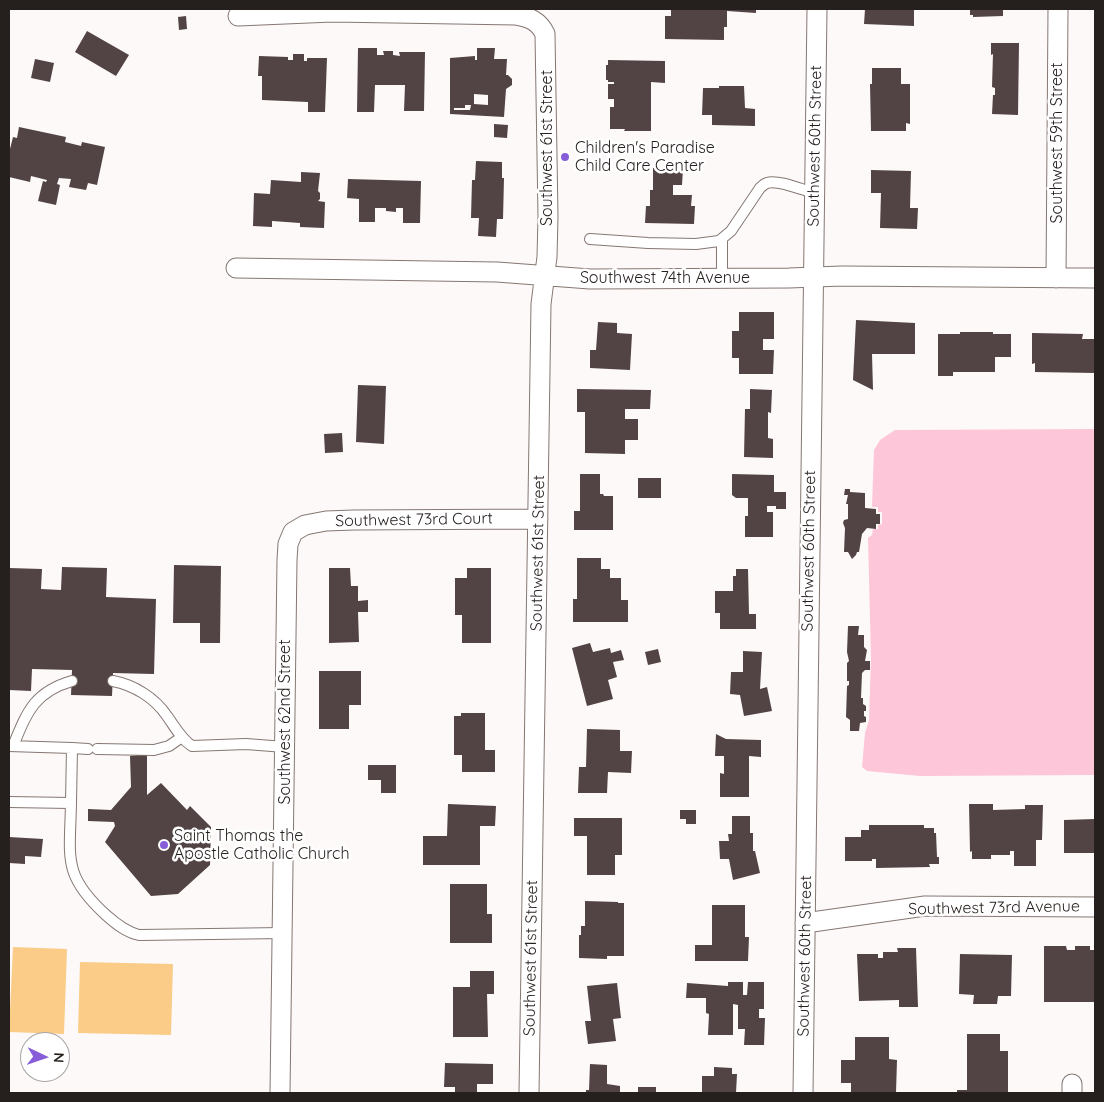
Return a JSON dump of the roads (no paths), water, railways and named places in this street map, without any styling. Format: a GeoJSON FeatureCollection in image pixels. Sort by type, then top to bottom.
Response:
{"type":"FeatureCollection","features":[{"type":"Feature","properties":{"kind":"street","name":"Southwest 60th Street"},"geometry":{"type":"LineString","coordinates":[[804,1093],[817,9]]}},
{"type":"Feature","properties":{"kind":"street","name":"Southwest 59th Street"},"geometry":{"type":"LineString","coordinates":[[1056,278],[1058,9]]}},
{"type":"Feature","properties":{"kind":"street"},"geometry":{"type":"LineString","coordinates":[[238,16],[287,11],[534,14]]}},
{"type":"Feature","properties":{"kind":"street","name":"Southwest 61st Street"},"geometry":{"type":"LineString","coordinates":[[529,1093],[541,304],[548,217],[546,44],[543,29],[534,14]]}},
{"type":"Feature","properties":{"kind":"street","name":"Southwest 74th Avenue"},"geometry":{"type":"LineString","coordinates":[[236,268],[497,272],[590,279],[813,277],[1095,278]]}},
{"type":"Feature","properties":{"kind":"street","name":"Southwest 73rd Court"},"geometry":{"type":"LineString","coordinates":[[292,532],[305,525],[342,520],[538,519]]}},
{"type":"Feature","properties":{"kind":"street","name":"Southwest 62nd Street"},"geometry":{"type":"LineString","coordinates":[[280,1093],[286,560],[292,532]]}},
{"type":"Feature","properties":{"kind":"street","name":"Southwest 73rd Avenue"},"geometry":{"type":"LineString","coordinates":[[805,923],[925,906],[1095,906]]}},
{"type":"Feature","properties":{"kind":"lane"},"geometry":{"type":"LineString","coordinates":[[590,238],[648,243],[696,244],[714,242],[722,239],[731,231],[760,188],[767,183],[784,184],[814,193]]}},
{"type":"Feature","properties":{"kind":"lane"},"geometry":{"type":"LineString","coordinates":[[722,239],[722,279]]}},
{"type":"Feature","properties":{"kind":"lane"},"geometry":{"type":"LineString","coordinates":[[72,681],[54,688],[40,697],[27,714],[11,746],[154,750],[169,746],[182,737]]}},
{"type":"Feature","properties":{"kind":"lane"},"geometry":{"type":"LineString","coordinates":[[113,682],[138,690],[154,701],[167,715],[182,737],[192,746],[246,744],[285,747]]}},
{"type":"Feature","properties":{"kind":"lane"},"geometry":{"type":"LineString","coordinates":[[72,748],[70,849],[72,871],[86,895],[121,927],[139,935],[283,933]]}},
{"type":"Feature","properties":{"kind":"lane"},"geometry":{"type":"LineString","coordinates":[[9,802],[71,803]]}},
{"type":"Feature","properties":{"kind":"place","name":"Children's Paradise Child Care Center"},"geometry":{"type":"Point","coordinates":[565,157]}},
{"type":"Feature","properties":{"kind":"place","name":"Saint Thomas the Apostle Catholic Church"},"geometry":{"type":"Point","coordinates":[164,845]}}]}
